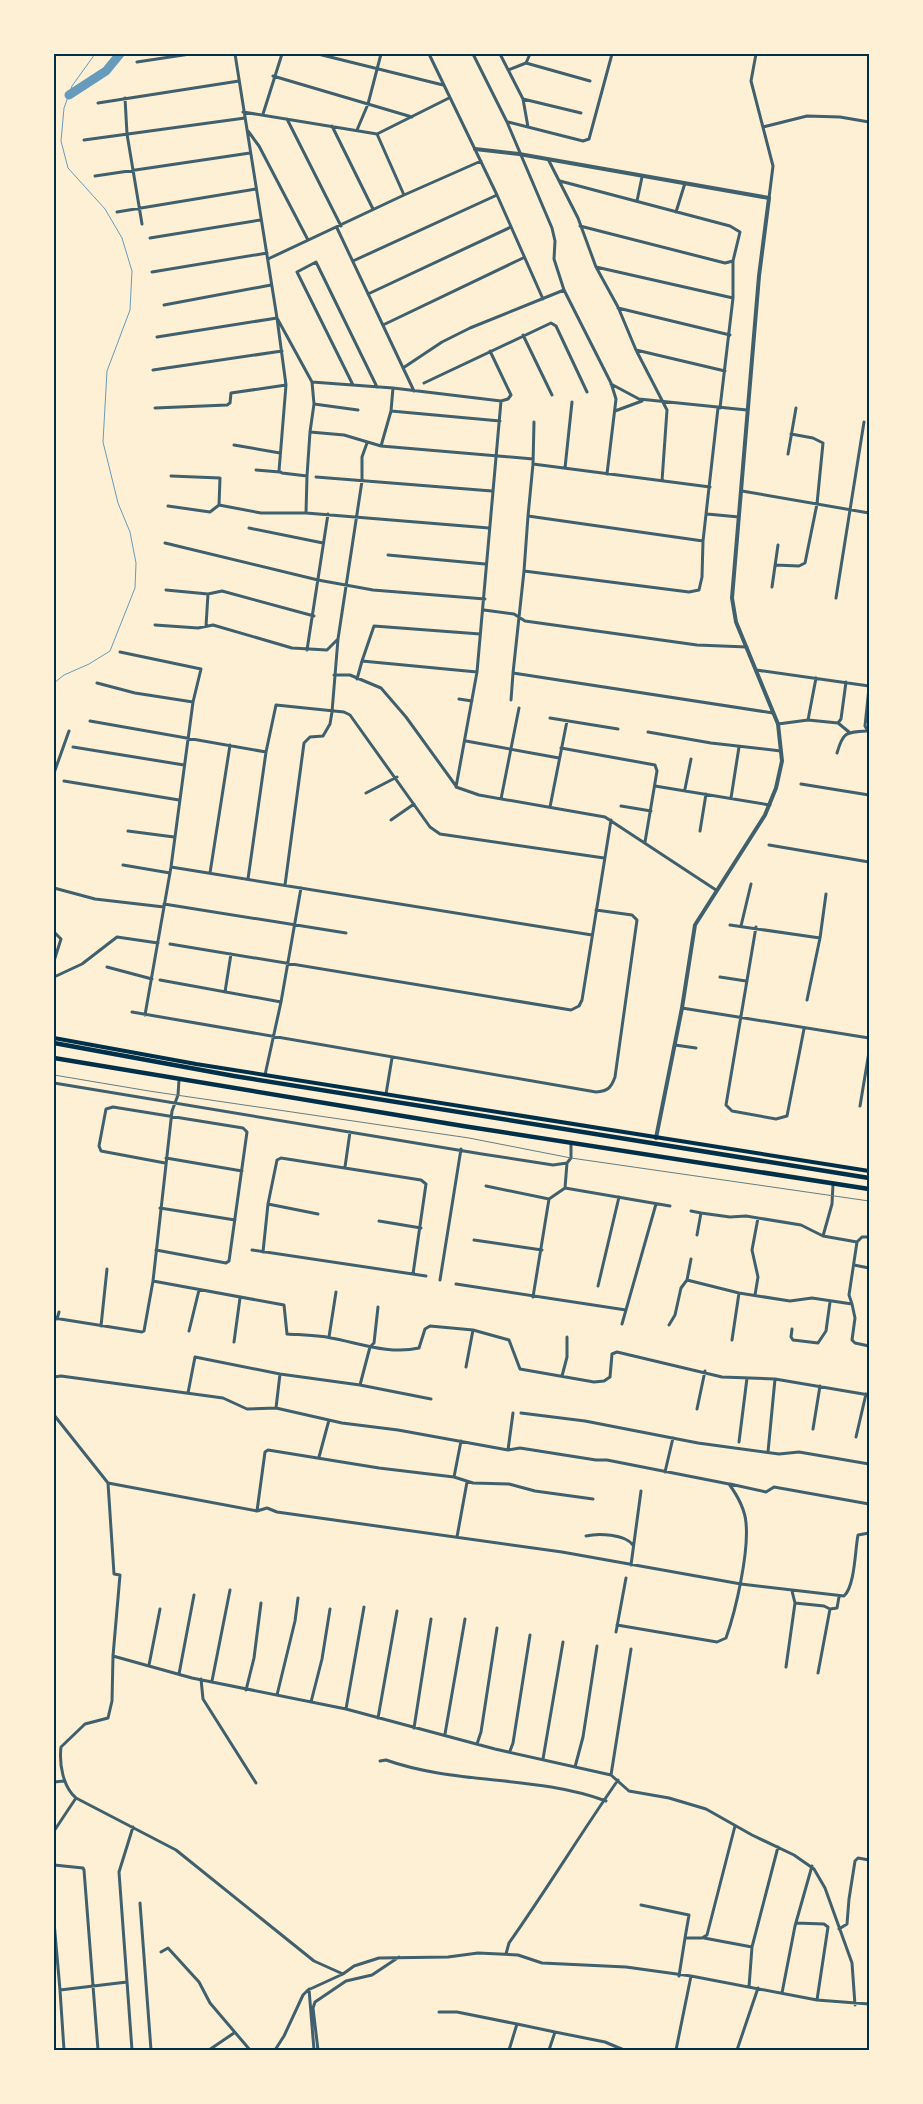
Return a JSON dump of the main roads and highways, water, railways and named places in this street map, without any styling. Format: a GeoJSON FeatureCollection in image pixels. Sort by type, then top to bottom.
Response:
{"type":"FeatureCollection","features":[{"type":"Feature","properties":{"kind":"main road"},"geometry":{"type":"LineString","coordinates":[[54,1038],[265,1075],[869,1171]]}},
{"type":"Feature","properties":{"kind":"main road"},"geometry":{"type":"LineString","coordinates":[[54,1043],[234,1076],[869,1178]]}},
{"type":"Feature","properties":{"kind":"main road"},"geometry":{"type":"LineString","coordinates":[[72,1047],[84,1044]]}},
{"type":"Feature","properties":{"kind":"main road"},"geometry":{"type":"LineString","coordinates":[[54,1058],[571,1144],[869,1189]]}},
{"type":"Feature","properties":{"kind":"main road"},"geometry":{"type":"LineString","coordinates":[[788,1158],[788,1164]]}},
{"type":"Feature","properties":{"kind":"waterway"},"geometry":{"type":"LineString","coordinates":[[54,683],[64,675],[89,664],[110,651],[135,588],[136,563],[130,532],[118,503],[103,442],[107,371],[130,310],[132,271],[122,238],[105,209],[68,168],[61,141],[64,108],[72,86],[95,54]]}},
{"type":"Feature","properties":{"kind":"waterway"},"geometry":{"type":"LineString","coordinates":[[69,95],[106,71],[120,54]]}},
{"type":"Feature","properties":{"kind":"railway"},"geometry":{"type":"LineString","coordinates":[[54,1075],[149,1091],[469,1138],[571,1158],[869,1201]]}}]}
